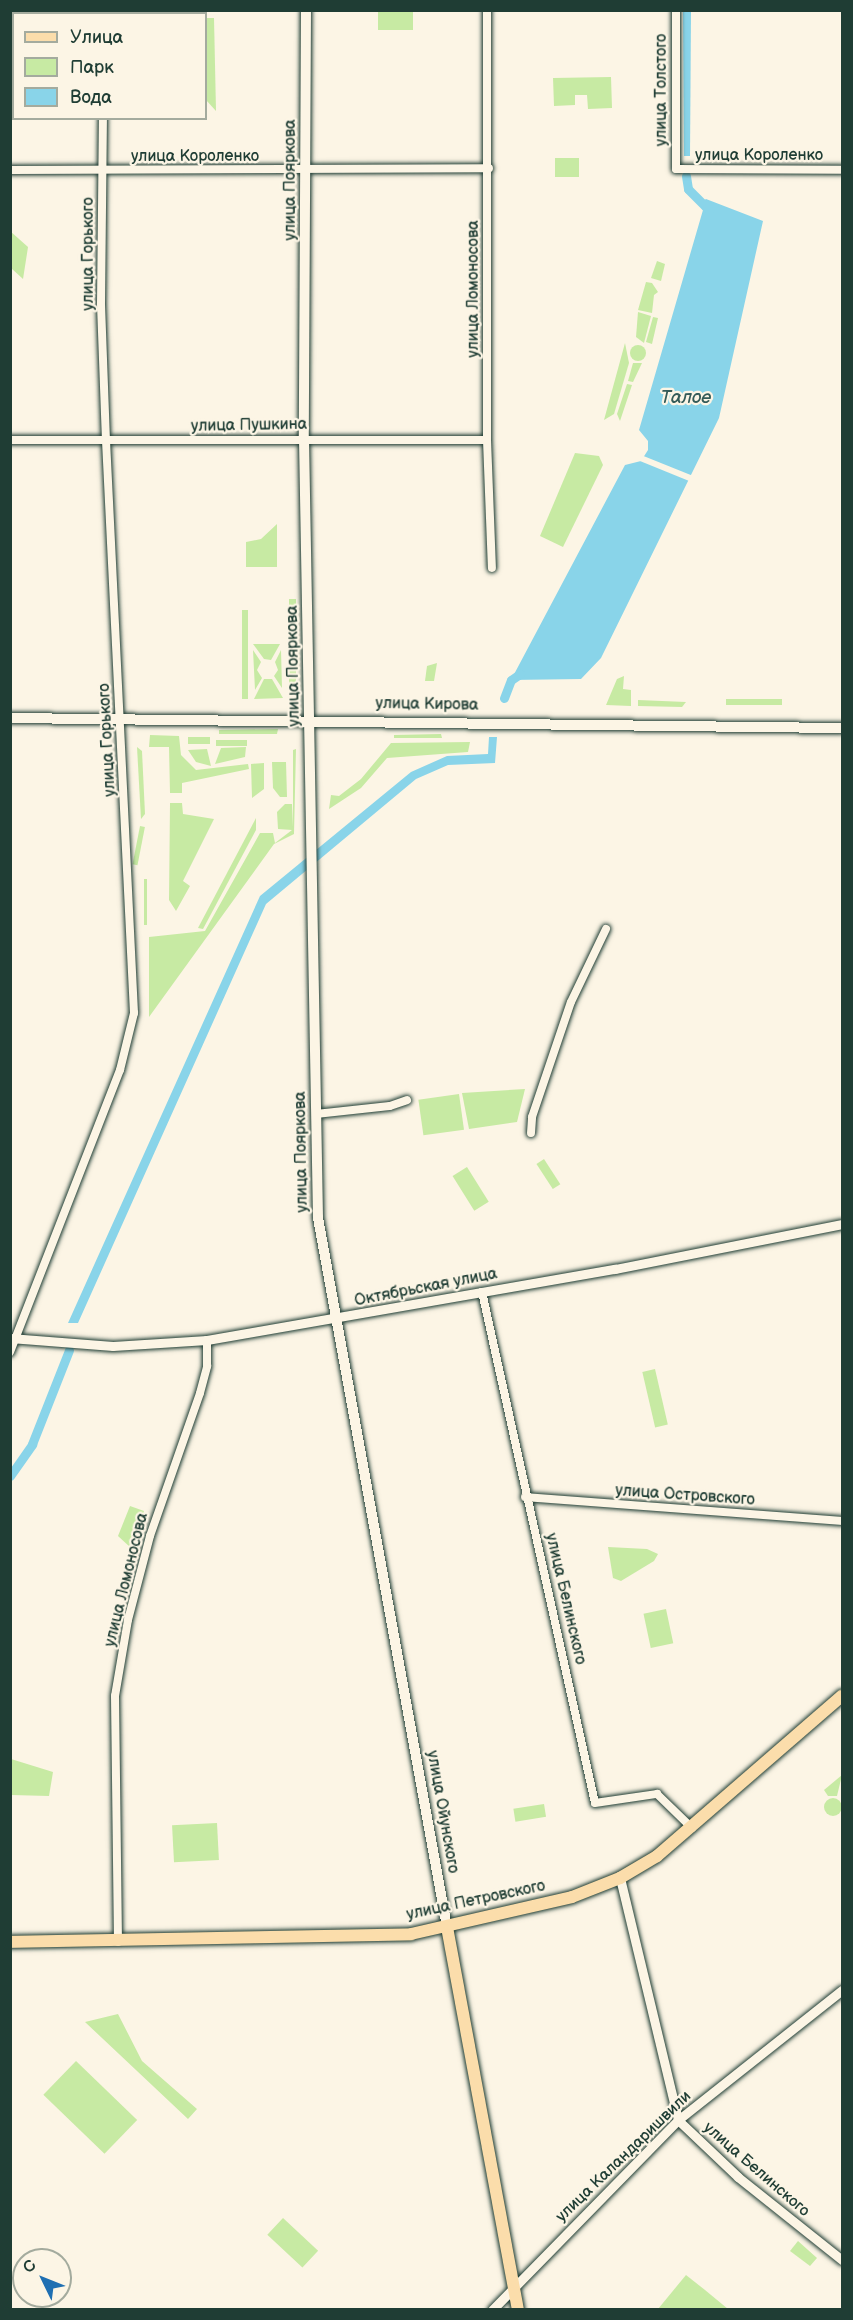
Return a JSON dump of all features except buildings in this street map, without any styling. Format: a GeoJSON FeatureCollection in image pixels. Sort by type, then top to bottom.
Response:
{"type":"FeatureCollection","features":[{"type":"Feature","properties":{"kind":"main road","name":"улица Пояркова"},"geometry":{"type":"LineString","coordinates":[[306,10],[304,439],[314,830],[318,1218],[334,1320]]}},
{"type":"Feature","properties":{"kind":"main road","name":"улица Кирова"},"geometry":{"type":"LineString","coordinates":[[10,718],[843,728]]}},
{"type":"Feature","properties":{"kind":"main road","name":"улица Ойунского"},"geometry":{"type":"LineString","coordinates":[[334,1320],[518,2310]]}},
{"type":"Feature","properties":{"kind":"main road","name":"улица Петровского"},"geometry":{"type":"LineString","coordinates":[[10,1942],[118,1942],[411,1934],[572,1897],[620,1878],[693,1828],[843,1696]]}},
{"type":"Feature","properties":{"kind":"street","name":"улица Ломоносова"},"geometry":{"type":"LineString","coordinates":[[487,10],[489,168],[487,440],[492,568]]}},
{"type":"Feature","properties":{"kind":"street","name":"улица Толстого"},"geometry":{"type":"LineString","coordinates":[[676,10],[676,170]]}},
{"type":"Feature","properties":{"kind":"street","name":"улица Горького"},"geometry":{"type":"LineString","coordinates":[[10,1352],[13,1338],[120,1070],[132,1023],[135,987],[106,441],[103,120]]}},
{"type":"Feature","properties":{"kind":"street","name":"улица Короленко"},"geometry":{"type":"LineString","coordinates":[[10,170],[489,168]]}},
{"type":"Feature","properties":{"kind":"street","name":"улица Короленко"},"geometry":{"type":"LineString","coordinates":[[676,170],[843,170]]}},
{"type":"Feature","properties":{"kind":"street","name":"улица Пушкина"},"geometry":{"type":"LineString","coordinates":[[10,440],[487,440]]}},
{"type":"Feature","properties":{"kind":"street"},"geometry":{"type":"LineString","coordinates":[[531,1133],[532,1117],[571,1002],[606,929]]}},
{"type":"Feature","properties":{"kind":"street"},"geometry":{"type":"LineString","coordinates":[[316,1114],[390,1106],[406,1100]]}},
{"type":"Feature","properties":{"kind":"street","name":"Октябрьская улица"},"geometry":{"type":"LineString","coordinates":[[13,1338],[113,1346],[207,1340],[334,1320],[843,1224]]}},
{"type":"Feature","properties":{"kind":"street","name":"улица Белинского"},"geometry":{"type":"LineString","coordinates":[[482,1292],[525,1497],[557,1619],[596,1803],[657,1794],[693,1828]]}},
{"type":"Feature","properties":{"kind":"street","name":"улица Ломоносова"},"geometry":{"type":"LineString","coordinates":[[118,1942],[115,1696],[128,1620],[150,1536],[200,1393],[207,1366],[207,1340]]}},
{"type":"Feature","properties":{"kind":"street","name":"улица Островского"},"geometry":{"type":"LineString","coordinates":[[525,1497],[843,1521]]}},
{"type":"Feature","properties":{"kind":"street","name":"улица Белинского"},"geometry":{"type":"LineString","coordinates":[[620,1878],[678,2120],[738,2177],[843,2260]]}},
{"type":"Feature","properties":{"kind":"street","name":"улица Каландаришвили"},"geometry":{"type":"LineString","coordinates":[[492,2310],[678,2120],[843,1990]]}},
{"type":"Feature","properties":{"kind":"green space"},"geometry":{"type":"Polygon","coordinates":[[[378,11],[413,11],[413,30],[378,30],[378,11]]]}},
{"type":"Feature","properties":{"kind":"green space"},"geometry":{"type":"Polygon","coordinates":[[[207,18],[214,18],[216,111],[207,101],[207,18]]]}},
{"type":"Feature","properties":{"kind":"green space"},"geometry":{"type":"Polygon","coordinates":[[[611,77],[612,108],[588,109],[587,95],[575,95],[575,105],[554,106],[553,78],[611,77]]]}},
{"type":"Feature","properties":{"kind":"green space"},"geometry":{"type":"Polygon","coordinates":[[[555,158],[579,158],[579,177],[555,177],[555,158]]]}},
{"type":"Feature","properties":{"kind":"green space"},"geometry":{"type":"Polygon","coordinates":[[[10,231],[28,247],[23,279],[11,268],[10,231]]]}},
{"type":"Feature","properties":{"kind":"green space"},"geometry":{"type":"Polygon","coordinates":[[[657,261],[665,264],[661,281],[651,278],[657,261]]]}},
{"type":"Feature","properties":{"kind":"green space"},"geometry":{"type":"Polygon","coordinates":[[[646,282],[652,283],[658,292],[654,295],[652,313],[638,310],[646,282]]]}},
{"type":"Feature","properties":{"kind":"green space"},"geometry":{"type":"Polygon","coordinates":[[[638,312],[651,316],[644,343],[636,337],[638,312]]]}},
{"type":"Feature","properties":{"kind":"green space"},"geometry":{"type":"Polygon","coordinates":[[[653,317],[658,318],[652,344],[646,342],[653,317]]]}},
{"type":"Feature","properties":{"kind":"green space"},"geometry":{"type":"Polygon","coordinates":[[[625,343],[629,363],[614,414],[604,420],[625,343]]]}},
{"type":"Feature","properties":{"kind":"green space"},"geometry":{"type":"Polygon","coordinates":[[[635,345],[641,345],[646,353],[644,359],[635,361],[630,356],[630,350],[635,345]]]}},
{"type":"Feature","properties":{"kind":"green space"},"geometry":{"type":"Polygon","coordinates":[[[633,363],[642,363],[633,382],[628,381],[633,363]]]}},
{"type":"Feature","properties":{"kind":"green space"},"geometry":{"type":"Polygon","coordinates":[[[627,384],[632,385],[620,421],[617,414],[627,384]]]}},
{"type":"Feature","properties":{"kind":"green space"},"geometry":{"type":"Polygon","coordinates":[[[575,453],[599,456],[603,465],[563,547],[540,536],[575,453]]]}},
{"type":"Feature","properties":{"kind":"green space"},"geometry":{"type":"Polygon","coordinates":[[[277,524],[277,567],[246,567],[246,542],[261,539],[277,524]]]}},
{"type":"Feature","properties":{"kind":"green space"},"geometry":{"type":"Polygon","coordinates":[[[289,599],[296,599],[296,697],[289,697],[289,599]]]}},
{"type":"Feature","properties":{"kind":"green space"},"geometry":{"type":"Polygon","coordinates":[[[242,610],[248,610],[248,699],[242,699],[242,610]]]}},
{"type":"Feature","properties":{"kind":"green space"},"geometry":{"type":"Polygon","coordinates":[[[253,644],[280,644],[271,660],[264,659],[253,644]]]}},
{"type":"Feature","properties":{"kind":"green space"},"geometry":{"type":"Polygon","coordinates":[[[253,650],[261,662],[257,670],[262,678],[255,690],[253,650]]]}},
{"type":"Feature","properties":{"kind":"green space"},"geometry":{"type":"Polygon","coordinates":[[[281,650],[282,688],[274,676],[278,670],[275,662],[281,650]]]}},
{"type":"Feature","properties":{"kind":"green space"},"geometry":{"type":"Polygon","coordinates":[[[437,663],[434,681],[425,681],[427,666],[437,663]]]}},
{"type":"Feature","properties":{"kind":"green space"},"geometry":{"type":"Polygon","coordinates":[[[624,676],[623,689],[631,690],[631,706],[606,705],[617,679],[624,676]]]}},
{"type":"Feature","properties":{"kind":"green space"},"geometry":{"type":"Polygon","coordinates":[[[264,679],[272,679],[283,698],[254,699],[264,679]]]}},
{"type":"Feature","properties":{"kind":"green space"},"geometry":{"type":"Polygon","coordinates":[[[726,699],[782,699],[782,705],[726,705],[726,699]]]}},
{"type":"Feature","properties":{"kind":"green space"},"geometry":{"type":"Polygon","coordinates":[[[638,700],[686,702],[682,707],[638,706],[638,700]]]}},
{"type":"Feature","properties":{"kind":"green space"},"geometry":{"type":"Polygon","coordinates":[[[278,729],[277,734],[219,734],[219,730],[278,729]]]}},
{"type":"Feature","properties":{"kind":"green space"},"geometry":{"type":"Polygon","coordinates":[[[441,734],[442,738],[394,738],[394,735],[441,734]]]}},
{"type":"Feature","properties":{"kind":"green space"},"geometry":{"type":"Polygon","coordinates":[[[150,735],[179,736],[181,755],[196,770],[248,764],[249,769],[182,783],[182,793],[170,793],[169,747],[149,747],[150,735]]]}},
{"type":"Feature","properties":{"kind":"green space"},"geometry":{"type":"Polygon","coordinates":[[[188,737],[210,737],[210,744],[188,744],[188,737]]]}},
{"type":"Feature","properties":{"kind":"green space"},"geometry":{"type":"Polygon","coordinates":[[[216,740],[247,740],[247,746],[216,746],[216,740]]]}},
{"type":"Feature","properties":{"kind":"green space"},"geometry":{"type":"Polygon","coordinates":[[[470,742],[468,752],[387,758],[361,788],[329,809],[331,795],[339,796],[361,779],[391,743],[470,742]]]}},
{"type":"Feature","properties":{"kind":"green space"},"geometry":{"type":"Polygon","coordinates":[[[137,747],[142,751],[145,814],[141,819],[137,747]]]}},
{"type":"Feature","properties":{"kind":"green space"},"geometry":{"type":"Polygon","coordinates":[[[246,747],[245,757],[215,764],[221,748],[246,747]]]}},
{"type":"Feature","properties":{"kind":"green space"},"geometry":{"type":"Polygon","coordinates":[[[207,749],[211,766],[196,762],[188,750],[207,749]]]}},
{"type":"Feature","properties":{"kind":"green space"},"geometry":{"type":"Polygon","coordinates":[[[296,749],[294,834],[274,844],[149,1017],[149,937],[205,931],[260,833],[273,833],[275,843],[292,830],[278,829],[277,812],[285,804],[292,804],[293,827],[293,750],[296,749]]]}},
{"type":"Feature","properties":{"kind":"green space"},"geometry":{"type":"Polygon","coordinates":[[[272,762],[286,762],[287,797],[280,797],[273,788],[272,762]]]}},
{"type":"Feature","properties":{"kind":"green space"},"geometry":{"type":"Polygon","coordinates":[[[264,763],[264,789],[252,798],[251,764],[264,763]]]}},
{"type":"Feature","properties":{"kind":"green space"},"geometry":{"type":"Polygon","coordinates":[[[170,803],[182,803],[183,814],[214,819],[183,881],[190,886],[176,911],[169,900],[170,803]]]}},
{"type":"Feature","properties":{"kind":"green space"},"geometry":{"type":"Polygon","coordinates":[[[256,818],[256,830],[203,929],[198,928],[256,818]]]}},
{"type":"Feature","properties":{"kind":"green space"},"geometry":{"type":"Polygon","coordinates":[[[140,826],[145,827],[137,865],[133,864],[140,826]]]}},
{"type":"Feature","properties":{"kind":"green space"},"geometry":{"type":"Polygon","coordinates":[[[144,879],[147,879],[147,925],[144,925],[144,879]]]}},
{"type":"Feature","properties":{"kind":"green space"},"geometry":{"type":"Polygon","coordinates":[[[525,1089],[517,1122],[469,1129],[462,1093],[525,1089]]]}},
{"type":"Feature","properties":{"kind":"green space"},"geometry":{"type":"Polygon","coordinates":[[[459,1094],[464,1130],[423,1135],[418,1100],[459,1094]]]}},
{"type":"Feature","properties":{"kind":"green space"},"geometry":{"type":"Polygon","coordinates":[[[544,1159],[560,1184],[553,1189],[536,1164],[544,1159]]]}},
{"type":"Feature","properties":{"kind":"green space"},"geometry":{"type":"Polygon","coordinates":[[[467,1167],[489,1202],[474,1211],[453,1176],[467,1167]]]}},
{"type":"Feature","properties":{"kind":"green space"},"geometry":{"type":"Polygon","coordinates":[[[655,1369],[668,1425],[655,1427],[642,1372],[655,1369]]]}},
{"type":"Feature","properties":{"kind":"green space"},"geometry":{"type":"Polygon","coordinates":[[[130,1506],[144,1511],[131,1548],[118,1536],[130,1506]]]}},
{"type":"Feature","properties":{"kind":"green space"},"geometry":{"type":"Polygon","coordinates":[[[608,1547],[647,1549],[658,1554],[654,1561],[621,1581],[613,1578],[608,1547]]]}},
{"type":"Feature","properties":{"kind":"green space"},"geometry":{"type":"Polygon","coordinates":[[[666,1609],[673,1643],[651,1648],[644,1614],[666,1609]]]}},
{"type":"Feature","properties":{"kind":"green space"},"geometry":{"type":"Polygon","coordinates":[[[11,1759],[53,1772],[49,1796],[11,1795],[11,1759]]]}},
{"type":"Feature","properties":{"kind":"green space"},"geometry":{"type":"Polygon","coordinates":[[[842,1775],[837,1796],[828,1796],[824,1790],[842,1775]]]}},
{"type":"Feature","properties":{"kind":"green space"},"geometry":{"type":"Polygon","coordinates":[[[833,1798],[839,1801],[842,1807],[839,1813],[833,1816],[827,1813],[824,1807],[827,1801],[833,1798]]]}},
{"type":"Feature","properties":{"kind":"green space"},"geometry":{"type":"Polygon","coordinates":[[[544,1804],[546,1817],[515,1822],[513,1809],[544,1804]]]}},
{"type":"Feature","properties":{"kind":"green space"},"geometry":{"type":"Polygon","coordinates":[[[217,1823],[219,1860],[174,1862],[172,1825],[217,1823]]]}},
{"type":"Feature","properties":{"kind":"green space"},"geometry":{"type":"Polygon","coordinates":[[[118,2014],[142,2061],[197,2109],[188,2119],[85,2022],[118,2014]]]}},
{"type":"Feature","properties":{"kind":"green space"},"geometry":{"type":"Polygon","coordinates":[[[76,2061],[137,2120],[104,2154],[43,2095],[76,2061]]]}},
{"type":"Feature","properties":{"kind":"green space"},"geometry":{"type":"Polygon","coordinates":[[[283,2218],[318,2251],[302,2268],[267,2235],[283,2218]]]}},
{"type":"Feature","properties":{"kind":"green space"},"geometry":{"type":"Polygon","coordinates":[[[798,2241],[817,2258],[810,2266],[790,2251],[798,2241]]]}},
{"type":"Feature","properties":{"kind":"green space"},"geometry":{"type":"Polygon","coordinates":[[[686,2275],[705,2290],[728,2309],[658,2309],[686,2275]]]}},
{"type":"Feature","properties":{"kind":"water"},"geometry":{"type":"Polygon","coordinates":[[[683,11],[691,11],[690,156],[684,156],[683,11]]]}},
{"type":"Feature","properties":{"kind":"water","name":"Талое"},"geometry":{"type":"Polygon","coordinates":[[[706,199],[763,221],[719,418],[601,658],[581,679],[511,680],[625,465],[641,461],[648,450],[648,441],[639,430],[703,210],[699,204],[706,199]]]}},
{"type":"Feature","properties":{"kind":"water"},"geometry":{"type":"Polygon","coordinates":[[[489,737],[497,737],[495,763],[448,765],[416,779],[266,904],[78,1323],[68,1323],[260,896],[411,772],[447,756],[488,754],[489,737]]]}},
{"type":"Feature","properties":{"kind":"pier"},"geometry":{"type":"Polygon","coordinates":[[[641,455],[694,476],[692,482],[639,461],[641,455]]]}},
{"type":"Feature","properties":{"kind":"waterway"},"geometry":{"type":"LineString","coordinates":[[686,176],[688,189],[709,210]]}},
{"type":"Feature","properties":{"kind":"waterway"},"geometry":{"type":"LineString","coordinates":[[504,698],[511,680],[520,674]]}},
{"type":"Feature","properties":{"kind":"waterway"},"geometry":{"type":"LineString","coordinates":[[10,1476],[32,1444],[69,1350]]}}]}
